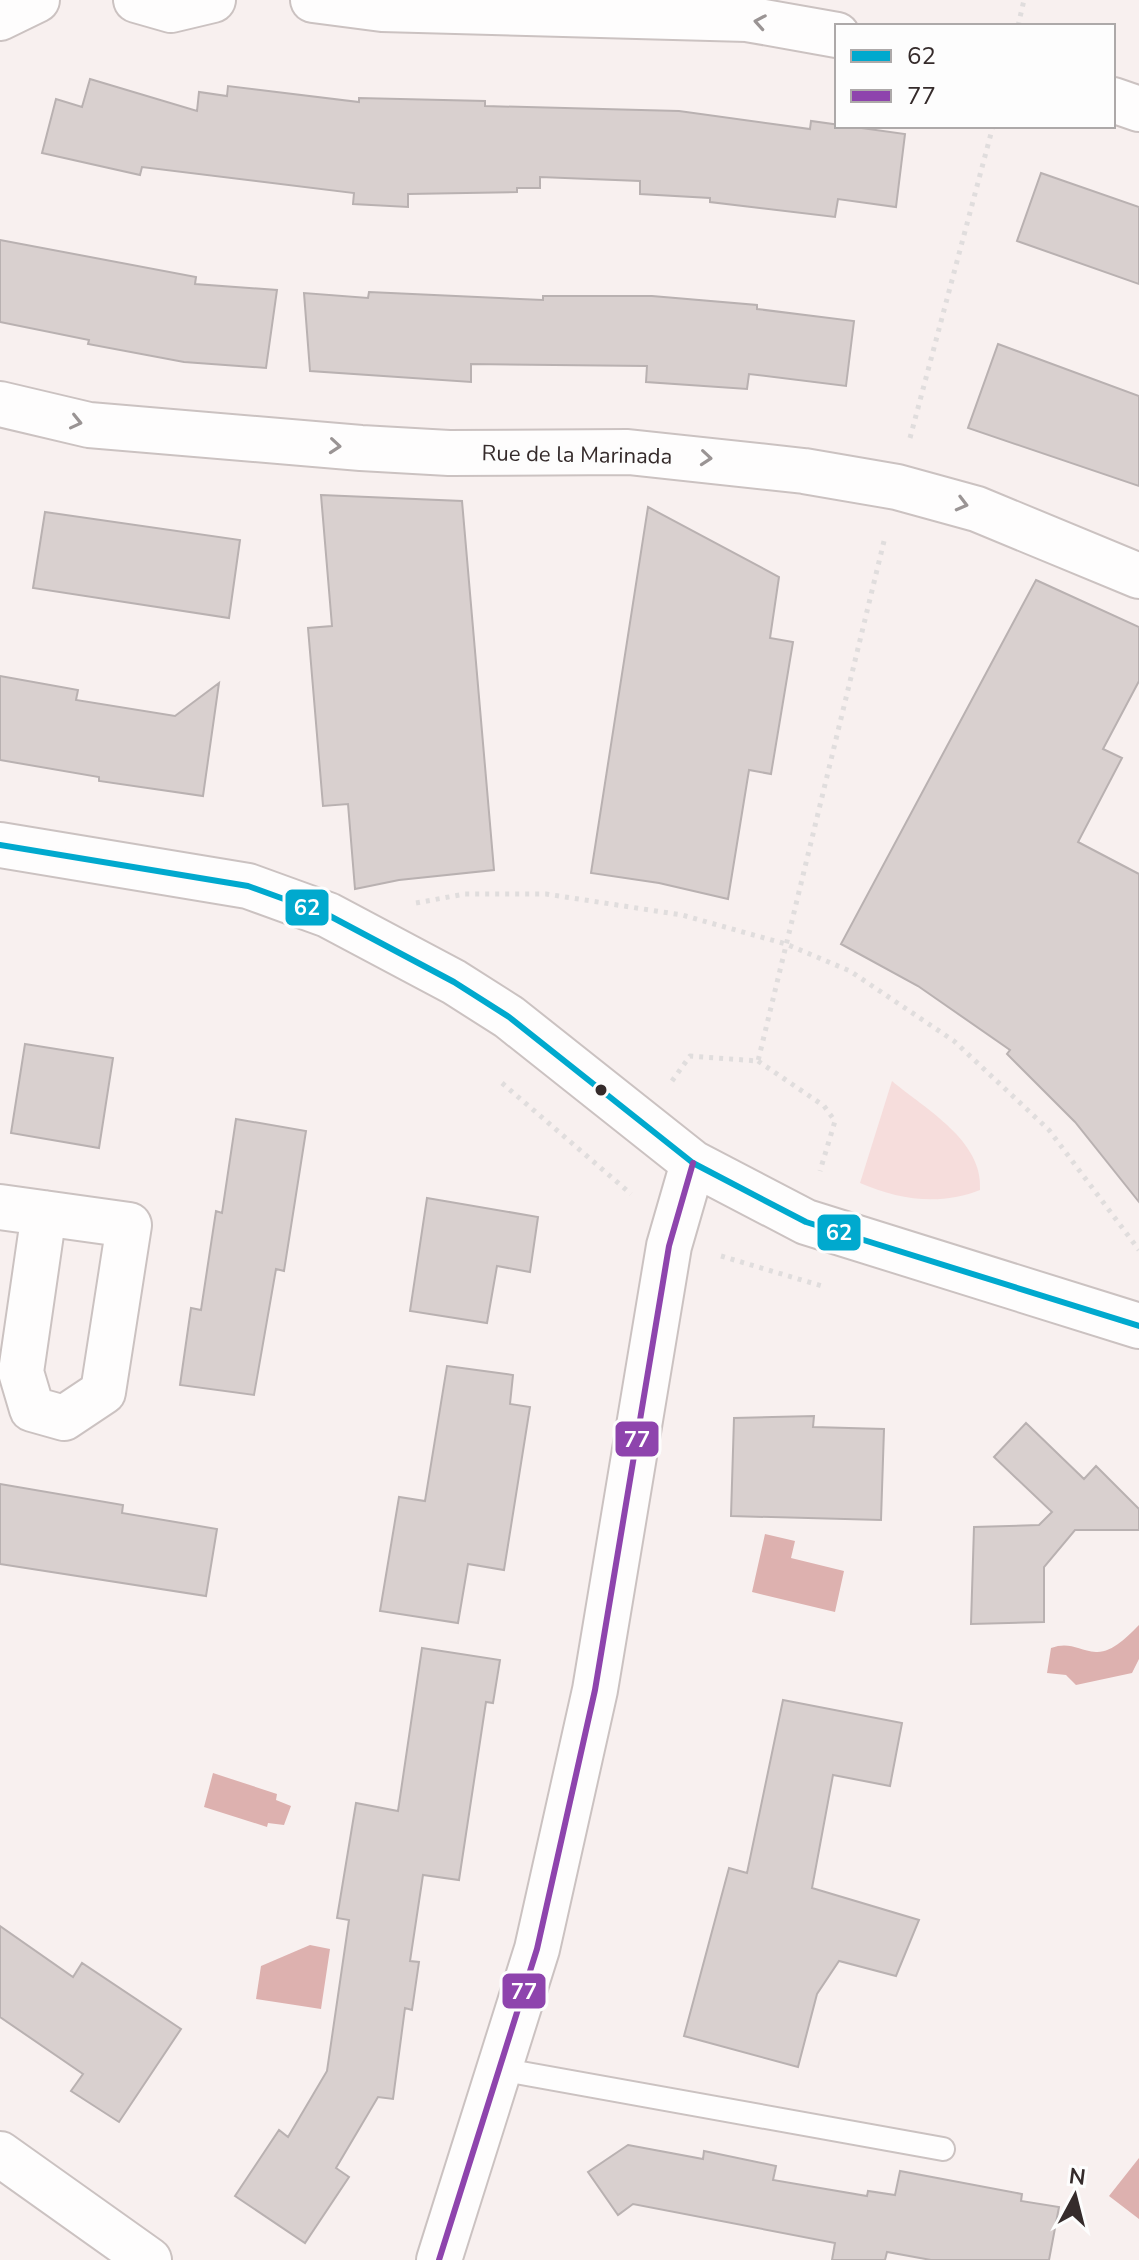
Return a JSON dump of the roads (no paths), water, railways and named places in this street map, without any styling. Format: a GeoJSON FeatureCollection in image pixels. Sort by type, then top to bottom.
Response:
{"type":"FeatureCollection","features":[{"type":"Feature","properties":{"kind":"street"},"geometry":{"type":"LineString","coordinates":[[0,18],[37,0]]}},
{"type":"Feature","properties":{"kind":"street"},"geometry":{"type":"LineString","coordinates":[[136,0],[171,10],[213,0]]}},
{"type":"Feature","properties":{"kind":"street"},"geometry":{"type":"LineString","coordinates":[[313,0],[382,9],[747,19],[835,35]]}},
{"type":"Feature","properties":{"kind":"street"},"geometry":{"type":"LineString","coordinates":[[1115,101],[1139,109]]}},
{"type":"Feature","properties":{"kind":"street","name":"Rue de la Marinada"},"geometry":{"type":"LineString","coordinates":[[0,404],[89,425],[449,453],[613,452],[711,458],[897,487],[977,509],[1139,576]]}},
{"type":"Feature","properties":{"kind":"street"},"geometry":{"type":"LineString","coordinates":[[0,845],[248,886],[348,926],[454,982],[509,1017],[693,1163],[806,1222],[1139,1326]]}},
{"type":"Feature","properties":{"kind":"street"},"geometry":{"type":"LineString","coordinates":[[439,2260],[537,1949],[595,1690],[669,1246],[693,1163]]}},
{"type":"Feature","properties":{"kind":"street"},"geometry":{"type":"LineString","coordinates":[[0,1207],[44,1213]]}},
{"type":"Feature","properties":{"kind":"street"},"geometry":{"type":"LineString","coordinates":[[0,2154],[149,2260]]}},
{"type":"Feature","properties":{"kind":"lane"},"geometry":{"type":"LineString","coordinates":[[499,2069],[943,2149]]}}]}
